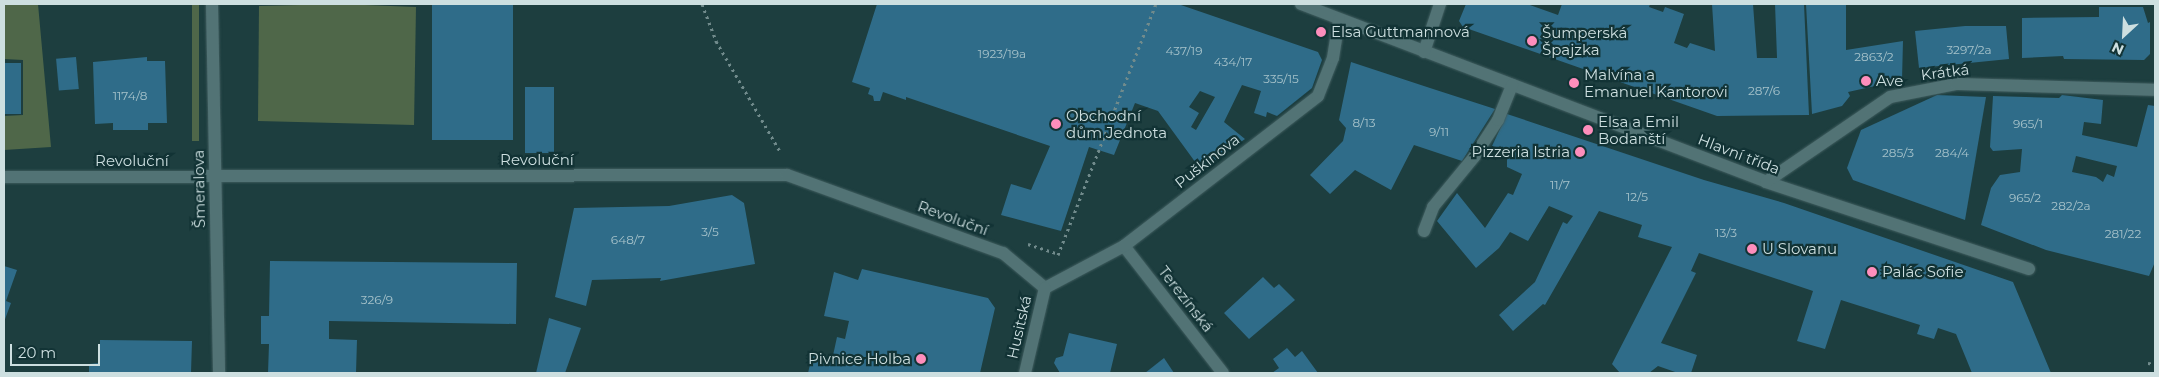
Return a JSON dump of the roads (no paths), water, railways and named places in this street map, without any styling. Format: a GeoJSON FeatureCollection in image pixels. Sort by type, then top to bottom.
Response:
{"type":"FeatureCollection","features":[{"type":"Feature","properties":{"kind":"street","name":"Šmeralova"},"geometry":{"type":"LineString","coordinates":[[212,4],[219,373]]}},
{"type":"Feature","properties":{"kind":"street","name":"Hlavní třída"},"geometry":{"type":"LineString","coordinates":[[1301,4],[1766,182],[2029,269]]}},
{"type":"Feature","properties":{"kind":"street"},"geometry":{"type":"LineString","coordinates":[[1424,52],[1440,4]]}},
{"type":"Feature","properties":{"kind":"street","name":"Puškinova"},"geometry":{"type":"LineString","coordinates":[[1045,288],[1124,246],[1318,96],[1333,58],[1339,20]]}},
{"type":"Feature","properties":{"kind":"street","name":"Krátká"},"geometry":{"type":"LineString","coordinates":[[1766,182],[1890,98],[1956,84],[2155,90]]}},
{"type":"Feature","properties":{"kind":"street"},"geometry":{"type":"LineString","coordinates":[[1424,231],[1433,207],[1474,157],[1498,120],[1512,85]]}},
{"type":"Feature","properties":{"kind":"street","name":"Revoluční"},"geometry":{"type":"LineString","coordinates":[[4,177],[786,175],[1003,253],[1045,288]]}},
{"type":"Feature","properties":{"kind":"street","name":"Terezínská"},"geometry":{"type":"LineString","coordinates":[[1124,246],[1223,373]]}},
{"type":"Feature","properties":{"kind":"street","name":"Husitská"},"geometry":{"type":"LineString","coordinates":[[1025,373],[1045,288]]}},
{"type":"Feature","properties":{"kind":"place","name":"Elsa Guttmannová"},"geometry":{"type":"Point","coordinates":[1321,32]}},
{"type":"Feature","properties":{"kind":"place","name":"Šumperská Špajzka"},"geometry":{"type":"Point","coordinates":[1532,41]}},
{"type":"Feature","properties":{"kind":"place","name":"Ave"},"geometry":{"type":"Point","coordinates":[1866,81]}},
{"type":"Feature","properties":{"kind":"place","name":"Malvína a Emanuel Kantorovi"},"geometry":{"type":"Point","coordinates":[1574,83]}},
{"type":"Feature","properties":{"kind":"place","name":"Obchodní dům Jednota"},"geometry":{"type":"Point","coordinates":[1056,124]}},
{"type":"Feature","properties":{"kind":"place","name":"Elsa a Emil Bodanští"},"geometry":{"type":"Point","coordinates":[1588,130]}},
{"type":"Feature","properties":{"kind":"place","name":"Pizzeria Istria"},"geometry":{"type":"Point","coordinates":[1580,152]}},
{"type":"Feature","properties":{"kind":"place","name":"U Slovanu"},"geometry":{"type":"Point","coordinates":[1752,249]}},
{"type":"Feature","properties":{"kind":"place","name":"Palác Sofie"},"geometry":{"type":"Point","coordinates":[1872,272]}},
{"type":"Feature","properties":{"kind":"place","name":"Pivnice Holba"},"geometry":{"type":"Point","coordinates":[921,359]}}]}
